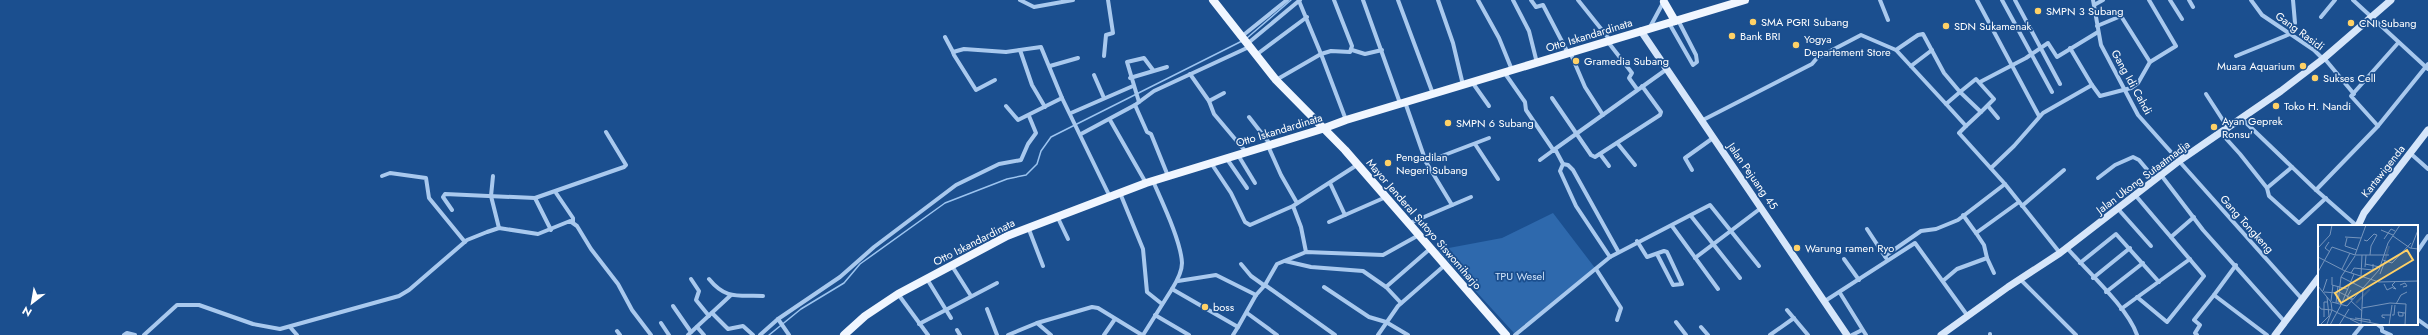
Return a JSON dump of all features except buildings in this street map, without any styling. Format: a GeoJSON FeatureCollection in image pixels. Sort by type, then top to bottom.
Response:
{"type":"FeatureCollection","features":[{"type":"Feature","properties":{"kind":"main road","name":"Mayor Jenderal Sutoyo Siswomiharjo"},"geometry":{"type":"LineString","coordinates":[[1213,0],[1255,56],[1322,129],[1332,136],[1431,247],[1506,335]]}},
{"type":"Feature","properties":{"kind":"main road","name":"Otto Iskandardinata"},"geometry":{"type":"LineString","coordinates":[[844,335],[864,316],[898,294],[1006,236],[1057,216],[1150,182],[1322,129],[1346,120],[1745,0]]}},
{"type":"Feature","properties":{"kind":"main road"},"geometry":{"type":"LineString","coordinates":[[1664,1],[1674,21]]}},
{"type":"Feature","properties":{"kind":"street"},"geometry":{"type":"LineString","coordinates":[[1020,0],[1034,7],[1073,0]]}},
{"type":"Feature","properties":{"kind":"street"},"geometry":{"type":"LineString","coordinates":[[1104,56],[1106,35],[1112,33],[1108,0]]}},
{"type":"Feature","properties":{"kind":"street"},"geometry":{"type":"LineString","coordinates":[[1245,42],[1287,0]]}},
{"type":"Feature","properties":{"kind":"street"},"geometry":{"type":"LineString","coordinates":[[1334,0],[1352,50]]}},
{"type":"Feature","properties":{"kind":"street"},"geometry":{"type":"LineString","coordinates":[[1364,0],[1426,162],[1452,205]]}},
{"type":"Feature","properties":{"kind":"street"},"geometry":{"type":"LineString","coordinates":[[1398,0],[1433,94]]}},
{"type":"Feature","properties":{"kind":"street"},"geometry":{"type":"LineString","coordinates":[[1438,0],[1453,43],[1463,85]]}},
{"type":"Feature","properties":{"kind":"street"},"geometry":{"type":"LineString","coordinates":[[1478,0],[1499,38],[1512,70]]}},
{"type":"Feature","properties":{"kind":"street"},"geometry":{"type":"LineString","coordinates":[[1513,0],[1529,31],[1537,63]]}},
{"type":"Feature","properties":{"kind":"street"},"geometry":{"type":"LineString","coordinates":[[1531,0],[1536,7],[1543,5],[1569,53],[1585,87],[1603,115]]}},
{"type":"Feature","properties":{"kind":"street"},"geometry":{"type":"LineString","coordinates":[[1578,0],[1632,73],[1629,78],[1637,89]]}},
{"type":"Feature","properties":{"kind":"street"},"geometry":{"type":"LineString","coordinates":[[1880,0],[1888,20]]}},
{"type":"Feature","properties":{"kind":"street"},"geometry":{"type":"LineString","coordinates":[[1977,0],[2039,116]]}},
{"type":"Feature","properties":{"kind":"street"},"geometry":{"type":"LineString","coordinates":[[2002,0],[2052,92]]}},
{"type":"Feature","properties":{"kind":"street"},"geometry":{"type":"LineString","coordinates":[[2015,0],[2060,84]]}},
{"type":"Feature","properties":{"kind":"street"},"geometry":{"type":"LineString","coordinates":[[2093,2],[2103,0]]}},
{"type":"Feature","properties":{"kind":"street"},"geometry":{"type":"LineString","coordinates":[[2070,48],[2100,96],[2124,91],[2138,83],[2150,62],[2176,46],[2149,0]]}},
{"type":"Feature","properties":{"kind":"street"},"geometry":{"type":"LineString","coordinates":[[2170,0],[2182,19]]}},
{"type":"Feature","properties":{"kind":"street"},"geometry":{"type":"LineString","coordinates":[[2189,0],[2193,7]]}},
{"type":"Feature","properties":{"kind":"street","name":"Gang Rasidi"},"geometry":{"type":"LineString","coordinates":[[2251,0],[2259,13],[2324,58],[2354,94],[2351,96],[2378,126]]}},
{"type":"Feature","properties":{"kind":"street"},"geometry":{"type":"LineString","coordinates":[[2236,56],[2290,34],[2295,23],[2293,0]]}},
{"type":"Feature","properties":{"kind":"street"},"geometry":{"type":"LineString","coordinates":[[2321,17],[2335,0]]}},
{"type":"Feature","properties":{"kind":"street"},"geometry":{"type":"LineString","coordinates":[[2316,190],[2378,126],[2427,67],[2398,43],[2353,0]]}},
{"type":"Feature","properties":{"kind":"street","name":"Jalan Ukong Sutaatmadja"},"geometry":{"type":"LineString","coordinates":[[1943,334],[1967,315],[2067,248],[2119,210],[2158,177],[2242,119],[2324,58],[2391,0]]}},
{"type":"Feature","properties":{"kind":"street"},"geometry":{"type":"LineString","coordinates":[[1080,132],[1110,120],[1140,102],[1154,91],[1190,74],[1245,42],[1300,1],[1346,120]]}},
{"type":"Feature","properties":{"kind":"street"},"geometry":{"type":"LineString","coordinates":[[1645,30],[1664,1]]}},
{"type":"Feature","properties":{"kind":"street","name":"Gang Idi Cahdi"},"geometry":{"type":"LineString","coordinates":[[2093,2],[2098,32],[2124,91],[2138,115],[2179,162]]}},
{"type":"Feature","properties":{"kind":"street"},"geometry":{"type":"LineString","coordinates":[[2097,26],[2118,16],[2122,17],[2150,62]]}},
{"type":"Feature","properties":{"kind":"street"},"geometry":{"type":"LineString","coordinates":[[1255,56],[1307,17]]}},
{"type":"Feature","properties":{"kind":"street"},"geometry":{"type":"LineString","coordinates":[[1674,21],[1696,55],[1697,62],[1693,65],[1674,21]]}},
{"type":"Feature","properties":{"kind":"street","name":"Jalan Pejuang 45"},"geometry":{"type":"LineString","coordinates":[[1645,30],[1667,69],[1701,121],[1847,335]]}},
{"type":"Feature","properties":{"kind":"street"},"geometry":{"type":"LineString","coordinates":[[1980,82],[2012,66],[2048,43],[2057,57],[2098,32]]}},
{"type":"Feature","properties":{"kind":"street"},"geometry":{"type":"LineString","coordinates":[[1896,50],[1921,33],[1944,73],[1960,92],[1981,112]]}},
{"type":"Feature","properties":{"kind":"street"},"geometry":{"type":"LineString","coordinates":[[1701,121],[1812,64],[1817,58],[1861,35],[1896,50],[1966,126]]}},
{"type":"Feature","properties":{"kind":"street"},"geometry":{"type":"LineString","coordinates":[[945,36],[954,52],[954,55],[976,90],[995,80]]}},
{"type":"Feature","properties":{"kind":"street"},"geometry":{"type":"LineString","coordinates":[[2354,94],[2398,43]]}},
{"type":"Feature","properties":{"kind":"street"},"geometry":{"type":"LineString","coordinates":[[954,52],[964,49],[999,52],[1041,47],[1062,98],[1080,132],[1110,197]]}},
{"type":"Feature","properties":{"kind":"street"},"geometry":{"type":"LineString","coordinates":[[1020,50],[1032,86],[1045,107]]}},
{"type":"Feature","properties":{"kind":"street"},"geometry":{"type":"LineString","coordinates":[[1276,80],[1321,54],[1331,52],[1350,52],[1352,50],[1365,54],[1382,50]]}},
{"type":"Feature","properties":{"kind":"street"},"geometry":{"type":"LineString","coordinates":[[1911,66],[1932,50]]}},
{"type":"Feature","properties":{"kind":"street"},"geometry":{"type":"LineString","coordinates":[[1050,66],[1078,58]]}},
{"type":"Feature","properties":{"kind":"street"},"geometry":{"type":"LineString","coordinates":[[1140,102],[1130,78],[1127,63],[1129,60],[1145,58],[1153,70]]}},
{"type":"Feature","properties":{"kind":"street"},"geometry":{"type":"LineString","coordinates":[[1130,78],[1167,67]]}},
{"type":"Feature","properties":{"kind":"street"},"geometry":{"type":"LineString","coordinates":[[1540,160],[1637,89],[1667,69]]}},
{"type":"Feature","properties":{"kind":"street"},"geometry":{"type":"LineString","coordinates":[[1504,72],[1525,102],[1526,110],[1563,164],[1568,164],[1573,170],[1618,251]]}},
{"type":"Feature","properties":{"kind":"street"},"geometry":{"type":"LineString","coordinates":[[1190,74],[1209,101],[1214,114],[1246,152]]}},
{"type":"Feature","properties":{"kind":"street"},"geometry":{"type":"LineString","coordinates":[[1094,76],[1104,98]]}},
{"type":"Feature","properties":{"kind":"street"},"geometry":{"type":"LineString","coordinates":[[1946,104],[1974,79],[1980,82],[1994,98],[1988,106],[1959,133],[2005,184],[2060,253]]}},
{"type":"Feature","properties":{"kind":"street"},"geometry":{"type":"LineString","coordinates":[[1472,82],[1489,106]]}},
{"type":"Feature","properties":{"kind":"street"},"geometry":{"type":"LineString","coordinates":[[1991,168],[2014,146],[2039,116],[2092,85]]}},
{"type":"Feature","properties":{"kind":"street"},"geometry":{"type":"LineString","coordinates":[[1552,98],[1591,155],[1595,157],[1618,144],[1661,114],[1642,86]]}},
{"type":"Feature","properties":{"kind":"street"},"geometry":{"type":"LineString","coordinates":[[1070,113],[1104,98],[1134,89]]}},
{"type":"Feature","properties":{"kind":"street"},"geometry":{"type":"LineString","coordinates":[[1209,101],[1224,93]]}},
{"type":"Feature","properties":{"kind":"street"},"geometry":{"type":"LineString","coordinates":[[2206,94],[2228,128]]}},
{"type":"Feature","properties":{"kind":"street"},"geometry":{"type":"LineString","coordinates":[[1006,106],[1016,120],[1029,116],[1062,98]]}},
{"type":"Feature","properties":{"kind":"street"},"geometry":{"type":"LineString","coordinates":[[1135,105],[1147,132],[1151,134],[1169,176]]}},
{"type":"Feature","properties":{"kind":"street"},"geometry":{"type":"LineString","coordinates":[[1988,106],[1998,118]]}},
{"type":"Feature","properties":{"kind":"street"},"geometry":{"type":"LineString","coordinates":[[760,335],[835,281],[874,247],[956,185],[996,165],[1023,158],[1028,144],[1036,133],[1029,116]]}},
{"type":"Feature","properties":{"kind":"street"},"geometry":{"type":"LineString","coordinates":[[1249,117],[1269,145],[1280,175],[1298,203]]}},
{"type":"Feature","properties":{"kind":"street"},"geometry":{"type":"LineString","coordinates":[[2242,119],[2316,190],[2356,225]]}},
{"type":"Feature","properties":{"kind":"street"},"geometry":{"type":"LineString","coordinates":[[1008,335],[1037,323],[1092,307],[1098,308],[1142,335],[1178,280],[1182,264],[1180,253],[1166,210],[1150,182],[1110,120]]}},
{"type":"Feature","properties":{"kind":"street","name":"Kartawigenda"},"geometry":{"type":"LineString","coordinates":[[2358,225],[2364,213],[2428,130]]}},
{"type":"Feature","properties":{"kind":"street"},"geometry":{"type":"LineString","coordinates":[[452,210],[443,197],[445,194],[535,198],[556,193],[625,166],[621,153],[606,132]]}},
{"type":"Feature","properties":{"kind":"street"},"geometry":{"type":"LineString","coordinates":[[2221,133],[2267,188],[2269,196],[2299,223],[2326,198]]}},
{"type":"Feature","properties":{"kind":"street"},"geometry":{"type":"LineString","coordinates":[[1426,162],[1489,138]]}},
{"type":"Feature","properties":{"kind":"street"},"geometry":{"type":"LineString","coordinates":[[1692,170],[1685,158],[1713,138]]}},
{"type":"Feature","properties":{"kind":"street"},"geometry":{"type":"LineString","coordinates":[[1475,144],[1498,179]]}},
{"type":"Feature","properties":{"kind":"street"},"geometry":{"type":"LineString","coordinates":[[1618,144],[1635,165]]}},
{"type":"Feature","properties":{"kind":"street"},"geometry":{"type":"LineString","coordinates":[[2410,153],[2428,169]]}},
{"type":"Feature","properties":{"kind":"street"},"geometry":{"type":"LineString","coordinates":[[1600,154],[1609,166]]}},
{"type":"Feature","properties":{"kind":"street"},"geometry":{"type":"LineString","coordinates":[[1238,155],[1255,183]]}},
{"type":"Feature","properties":{"kind":"street"},"geometry":{"type":"LineString","coordinates":[[2098,178],[2115,165],[2134,157],[2139,160],[2158,177],[2285,322]]}},
{"type":"Feature","properties":{"kind":"street"},"geometry":{"type":"LineString","coordinates":[[1227,159],[1247,188]]}},
{"type":"Feature","properties":{"kind":"street","name":"Gang Tongkeng"},"geometry":{"type":"LineString","coordinates":[[2179,162],[2302,299]]}},
{"type":"Feature","properties":{"kind":"street"},"geometry":{"type":"LineString","coordinates":[[1211,163],[1231,193],[1248,225],[1262,222],[1293,206],[1357,165]]}},
{"type":"Feature","properties":{"kind":"street"},"geometry":{"type":"LineString","coordinates":[[1563,164],[1560,171],[1576,206],[1610,257]]}},
{"type":"Feature","properties":{"kind":"street"},"geometry":{"type":"LineString","coordinates":[[2267,188],[2292,167]]}},
{"type":"Feature","properties":{"kind":"street"},"geometry":{"type":"LineString","coordinates":[[1976,232],[2020,204],[2064,170]]}},
{"type":"Feature","properties":{"kind":"street"},"geometry":{"type":"LineString","coordinates":[[382,176],[390,173],[426,178],[429,198],[464,242]]}},
{"type":"Feature","properties":{"kind":"street"},"geometry":{"type":"LineString","coordinates":[[493,176],[491,196],[499,228]]}},
{"type":"Feature","properties":{"kind":"street"},"geometry":{"type":"LineString","coordinates":[[1330,183],[1345,215]]}},
{"type":"Feature","properties":{"kind":"street"},"geometry":{"type":"LineString","coordinates":[[1825,301],[1859,280],[1921,231],[1952,223],[2005,184]]}},
{"type":"Feature","properties":{"kind":"street"},"geometry":{"type":"LineString","coordinates":[[556,193],[573,218],[573,222],[618,284],[632,310],[650,335]]}},
{"type":"Feature","properties":{"kind":"street"},"geometry":{"type":"LineString","coordinates":[[1120,193],[1143,249],[1147,292],[1162,304]]}},
{"type":"Feature","properties":{"kind":"street"},"geometry":{"type":"LineString","coordinates":[[1410,223],[1471,196]]}},
{"type":"Feature","properties":{"kind":"street"},"geometry":{"type":"LineString","coordinates":[[2136,196],[2204,276],[2167,322],[2138,297]]}},
{"type":"Feature","properties":{"kind":"street"},"geometry":{"type":"LineString","coordinates":[[1329,222],[1386,197]]}},
{"type":"Feature","properties":{"kind":"street"},"geometry":{"type":"LineString","coordinates":[[535,198],[551,230]]}},
{"type":"Feature","properties":{"kind":"street"},"geometry":{"type":"LineString","coordinates":[[1515,335],[1618,251],[1672,226],[1710,205],[1759,266]]}},
{"type":"Feature","properties":{"kind":"street"},"geometry":{"type":"LineString","coordinates":[[1293,206],[1301,227],[1306,252]]}},
{"type":"Feature","properties":{"kind":"street"},"geometry":{"type":"LineString","coordinates":[[1695,258],[1761,207]]}},
{"type":"Feature","properties":{"kind":"street"},"geometry":{"type":"LineString","coordinates":[[2119,210],[2151,246]]}},
{"type":"Feature","properties":{"kind":"street"},"geometry":{"type":"LineString","coordinates":[[1963,215],[1984,245],[1987,258],[1994,273]]}},
{"type":"Feature","properties":{"kind":"street"},"geometry":{"type":"LineString","coordinates":[[1057,216],[1068,239]]}},
{"type":"Feature","properties":{"kind":"street"},"geometry":{"type":"LineString","coordinates":[[1691,216],[1740,278]]}},
{"type":"Feature","properties":{"kind":"street"},"geometry":{"type":"LineString","coordinates":[[2171,237],[2194,217]]}},
{"type":"Feature","properties":{"kind":"street"},"geometry":{"type":"LineString","coordinates":[[144,335],[175,306],[182,303],[210,308],[260,326],[280,329],[290,328],[399,296],[409,290],[464,242],[499,228],[538,234],[573,222]]}},
{"type":"Feature","properties":{"kind":"street"},"geometry":{"type":"LineString","coordinates":[[1672,226],[1718,289]]}},
{"type":"Feature","properties":{"kind":"street"},"geometry":{"type":"LineString","coordinates":[[1028,227],[1043,266]]}},
{"type":"Feature","properties":{"kind":"street"},"geometry":{"type":"LineString","coordinates":[[1868,228],[1886,258]]}},
{"type":"Feature","properties":{"kind":"street"},"geometry":{"type":"LineString","coordinates":[[2080,263],[2116,234],[2159,282]]}},
{"type":"Feature","properties":{"kind":"street"},"geometry":{"type":"LineString","coordinates":[[1233,335],[1256,295],[1265,286],[1276,266],[1284,261],[1306,252],[1379,256],[1390,253],[1420,235]]}},
{"type":"Feature","properties":{"kind":"street"},"geometry":{"type":"LineString","coordinates":[[2418,251],[2428,236]]}},
{"type":"Feature","properties":{"kind":"street"},"geometry":{"type":"LineString","coordinates":[[1637,241],[1644,256],[1650,257],[1657,254],[1664,251],[1667,252],[1682,284],[1674,285],[1657,254]]}},
{"type":"Feature","properties":{"kind":"street"},"geometry":{"type":"LineString","coordinates":[[1886,258],[1915,243],[1944,280],[1967,315]]}},
{"type":"Feature","properties":{"kind":"street"},"geometry":{"type":"LineString","coordinates":[[1386,287],[1431,247]]}},
{"type":"Feature","properties":{"kind":"street"},"geometry":{"type":"LineString","coordinates":[[2067,248],[2121,309],[2133,325],[2137,335]]}},
{"type":"Feature","properties":{"kind":"street"},"geometry":{"type":"LineString","coordinates":[[2093,278],[2130,248]]}},
{"type":"Feature","properties":{"kind":"street"},"geometry":{"type":"LineString","coordinates":[[1944,280],[1956,270],[1987,258]]}},
{"type":"Feature","properties":{"kind":"street"},"geometry":{"type":"LineString","coordinates":[[1844,259],[1859,280]]}},
{"type":"Feature","properties":{"kind":"street"},"geometry":{"type":"LineString","coordinates":[[2121,309],[2190,259]]}},
{"type":"Feature","properties":{"kind":"street"},"geometry":{"type":"LineString","coordinates":[[1284,261],[1322,268],[1361,271],[1386,287],[1399,304]]}},
{"type":"Feature","properties":{"kind":"street"},"geometry":{"type":"LineString","coordinates":[[2106,292],[2143,263]]}},
{"type":"Feature","properties":{"kind":"street"},"geometry":{"type":"LineString","coordinates":[[1241,264],[1251,276],[1335,335]]}},
{"type":"Feature","properties":{"kind":"street"},"geometry":{"type":"LineString","coordinates":[[1378,335],[1399,304],[1445,264]]}},
{"type":"Feature","properties":{"kind":"street"},"geometry":{"type":"LineString","coordinates":[[2197,335],[2195,333],[2200,325],[2194,320],[2236,265]]}},
{"type":"Feature","properties":{"kind":"street"},"geometry":{"type":"LineString","coordinates":[[952,266],[971,296]]}},
{"type":"Feature","properties":{"kind":"street"},"geometry":{"type":"LineString","coordinates":[[1596,269],[1621,308],[1617,320]]}},
{"type":"Feature","properties":{"kind":"street"},"geometry":{"type":"LineString","coordinates":[[1178,280],[1216,275],[1256,295]]}},
{"type":"Feature","properties":{"kind":"street"},"geometry":{"type":"LineString","coordinates":[[691,279],[699,291],[696,300],[711,314],[728,329],[743,326],[753,335]]}},
{"type":"Feature","properties":{"kind":"street"},"geometry":{"type":"LineString","coordinates":[[709,279],[720,292],[731,295],[763,296]]}},
{"type":"Feature","properties":{"kind":"street"},"geometry":{"type":"LineString","coordinates":[[927,279],[951,318]]}},
{"type":"Feature","properties":{"kind":"street"},"geometry":{"type":"LineString","coordinates":[[2020,279],[2076,335]]}},
{"type":"Feature","properties":{"kind":"street"},"geometry":{"type":"LineString","coordinates":[[2275,335],[2318,279]]}},
{"type":"Feature","properties":{"kind":"street"},"geometry":{"type":"LineString","coordinates":[[919,324],[997,283]]}},
{"type":"Feature","properties":{"kind":"street"},"geometry":{"type":"LineString","coordinates":[[1324,287],[1369,317],[1386,322],[1408,335]]}},
{"type":"Feature","properties":{"kind":"street"},"geometry":{"type":"LineString","coordinates":[[1172,289],[1238,327]]}},
{"type":"Feature","properties":{"kind":"street"},"geometry":{"type":"LineString","coordinates":[[1840,293],[1866,335]]}},
{"type":"Feature","properties":{"kind":"street"},"geometry":{"type":"LineString","coordinates":[[898,294],[928,335]]}},
{"type":"Feature","properties":{"kind":"street"},"geometry":{"type":"LineString","coordinates":[[673,306],[690,333],[731,295]]}},
{"type":"Feature","properties":{"kind":"street"},"geometry":{"type":"LineString","coordinates":[[2214,295],[2267,335]]}},
{"type":"Feature","properties":{"kind":"street"},"geometry":{"type":"LineString","coordinates":[[987,309],[996,335]]}},
{"type":"Feature","properties":{"kind":"street"},"geometry":{"type":"LineString","coordinates":[[1787,310],[1808,335]]}},
{"type":"Feature","properties":{"kind":"street"},"geometry":{"type":"LineString","coordinates":[[1246,312],[1277,335]]}},
{"type":"Feature","properties":{"kind":"street"},"geometry":{"type":"LineString","coordinates":[[1156,314],[1189,335]]}},
{"type":"Feature","properties":{"kind":"street"},"geometry":{"type":"LineString","coordinates":[[1770,335],[1794,318]]}},
{"type":"Feature","properties":{"kind":"street"},"geometry":{"type":"LineString","coordinates":[[1104,335],[1115,319]]}},
{"type":"Feature","properties":{"kind":"street"},"geometry":{"type":"LineString","coordinates":[[2418,320],[2428,327]]}},
{"type":"Feature","properties":{"kind":"street"},"geometry":{"type":"LineString","coordinates":[[779,321],[788,333]]}},
{"type":"Feature","properties":{"kind":"street"},"geometry":{"type":"LineString","coordinates":[[1676,322],[1686,335]]}},
{"type":"Feature","properties":{"kind":"street"},"geometry":{"type":"LineString","coordinates":[[661,323],[669,335]]}},
{"type":"Feature","properties":{"kind":"street"},"geometry":{"type":"LineString","coordinates":[[1037,323],[1051,335]]}},
{"type":"Feature","properties":{"kind":"street"},"geometry":{"type":"LineString","coordinates":[[2354,335],[2362,325]]}},
{"type":"Feature","properties":{"kind":"street"},"geometry":{"type":"LineString","coordinates":[[2378,325],[2382,328],[2382,331],[2391,335]]}},
{"type":"Feature","properties":{"kind":"street"},"geometry":{"type":"LineString","coordinates":[[697,327],[704,335]]}},
{"type":"Feature","properties":{"kind":"street"},"geometry":{"type":"LineString","coordinates":[[1701,327],[1708,335]]}},
{"type":"Feature","properties":{"kind":"street"},"geometry":{"type":"LineString","coordinates":[[290,328],[296,335]]}},
{"type":"Feature","properties":{"kind":"street"},"geometry":{"type":"LineString","coordinates":[[958,330],[960,335]]}},
{"type":"Feature","properties":{"kind":"street"},"geometry":{"type":"LineString","coordinates":[[1852,335],[1862,330]]}},
{"type":"Feature","properties":{"kind":"street"},"geometry":{"type":"LineString","coordinates":[[124,335],[128,333],[135,335]]}},
{"type":"Feature","properties":{"kind":"green space","name":"TPU Wesel"},"geometry":{"type":"Polygon","coordinates":[[[1553,213],[1595,268],[1514,333],[1438,250],[1502,238],[1553,213]]]}},
{"type":"Feature","properties":{"kind":"waterway"},"geometry":{"type":"LineString","coordinates":[[1247,38],[1291,0]]}},
{"type":"Feature","properties":{"kind":"waterway"},"geometry":{"type":"LineString","coordinates":[[769,335],[801,309],[844,283],[860,264],[945,203],[1007,179],[1026,175],[1037,164],[1041,151],[1051,137],[1242,41]]}},
{"type":"Feature","properties":{"kind":"place","name":"SMPN 3 Subang"},"geometry":{"type":"Point","coordinates":[2038,11]}},
{"type":"Feature","properties":{"kind":"place","name":"SMA PGRI Subang"},"geometry":{"type":"Point","coordinates":[1753,22]}},
{"type":"Feature","properties":{"kind":"place","name":"CNI Subang"},"geometry":{"type":"Point","coordinates":[2351,23]}},
{"type":"Feature","properties":{"kind":"place","name":"SDN Sukamenak"},"geometry":{"type":"Point","coordinates":[1946,26]}},
{"type":"Feature","properties":{"kind":"place","name":"Bank BRI"},"geometry":{"type":"Point","coordinates":[1732,36]}},
{"type":"Feature","properties":{"kind":"place","name":"Yogya Departement Store"},"geometry":{"type":"Point","coordinates":[1796,45]}},
{"type":"Feature","properties":{"kind":"place","name":"Gramedia Subang"},"geometry":{"type":"Point","coordinates":[1576,61]}},
{"type":"Feature","properties":{"kind":"place","name":"Muara Aquarium"},"geometry":{"type":"Point","coordinates":[2303,66]}},
{"type":"Feature","properties":{"kind":"place","name":"Sukses Cell"},"geometry":{"type":"Point","coordinates":[2315,78]}},
{"type":"Feature","properties":{"kind":"place","name":"Toko H. Nandi"},"geometry":{"type":"Point","coordinates":[2276,106]}},
{"type":"Feature","properties":{"kind":"place","name":"SMPN 6 Subang"},"geometry":{"type":"Point","coordinates":[1448,123]}},
{"type":"Feature","properties":{"kind":"place","name":"Ayan Geprek Ronsu'"},"geometry":{"type":"Point","coordinates":[2214,127]}},
{"type":"Feature","properties":{"kind":"place","name":"Pengadilan Negeri Subang"},"geometry":{"type":"Point","coordinates":[1388,163]}},
{"type":"Feature","properties":{"kind":"place","name":"Warung ramen Ryo"},"geometry":{"type":"Point","coordinates":[1797,248]}},
{"type":"Feature","properties":{"kind":"place","name":"boss"},"geometry":{"type":"Point","coordinates":[1205,307]}}]}
